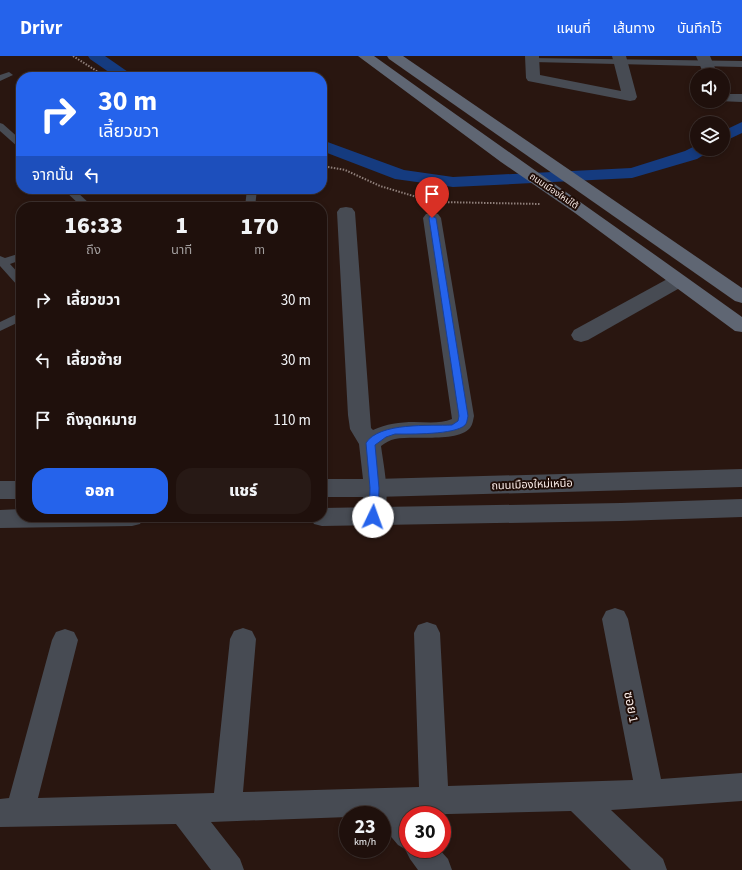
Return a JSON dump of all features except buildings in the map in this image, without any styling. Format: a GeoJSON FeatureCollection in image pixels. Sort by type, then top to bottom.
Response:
{"type":"FeatureCollection","features":[{"type":"Feature","properties":{"kind":"main road","name":"ถนนเมืองใหม่ใต้"},"geometry":{"type":"LineString","coordinates":[[365,56],[507,159],[581,209],[678,281],[742,326]]}},
{"type":"Feature","properties":{"kind":"main road","name":"ถนนเมืองใหม่ใต้"},"geometry":{"type":"LineString","coordinates":[[394,56],[540,159],[742,298]]}},
{"type":"Feature","properties":{"kind":"main road"},"geometry":{"type":"LineString","coordinates":[[395,78],[415,71]]}},
{"type":"Feature","properties":{"kind":"street"},"geometry":{"type":"LineString","coordinates":[[532,58],[533,78],[630,97],[620,59]]}},
{"type":"Feature","properties":{"kind":"street"},"geometry":{"type":"LineString","coordinates":[[730,98],[742,98]]}},
{"type":"Feature","properties":{"kind":"street"},"geometry":{"type":"LineString","coordinates":[[346,212],[359,415],[361,430],[370,443],[375,488],[373,517]]}},
{"type":"Feature","properties":{"kind":"street"},"geometry":{"type":"LineString","coordinates":[[370,443],[383,435],[395,431],[454,428],[462,423],[463,416],[432,218]]}},
{"type":"Feature","properties":{"kind":"street"},"geometry":{"type":"LineString","coordinates":[[581,336],[678,281]]}},
{"type":"Feature","properties":{"kind":"street","name":"ถนนเมืองใหม่เหนือ"},"geometry":{"type":"LineString","coordinates":[[327,488],[742,478]]}},
{"type":"Feature","properties":{"kind":"street"},"geometry":{"type":"LineString","coordinates":[[0,490],[16,490]]}},
{"type":"Feature","properties":{"kind":"street"},"geometry":{"type":"LineString","coordinates":[[327,517],[742,508]]}},
{"type":"Feature","properties":{"kind":"street"},"geometry":{"type":"LineString","coordinates":[[0,519],[16,519]]}},
{"type":"Feature","properties":{"kind":"street","name":"ซอย 1"},"geometry":{"type":"LineString","coordinates":[[615,619],[650,794]]}},
{"type":"Feature","properties":{"kind":"street"},"geometry":{"type":"LineString","coordinates":[[427,634],[434,801]]}},
{"type":"Feature","properties":{"kind":"street"},"geometry":{"type":"LineString","coordinates":[[227,808],[242,639]]}},
{"type":"Feature","properties":{"kind":"street"},"geometry":{"type":"LineString","coordinates":[[65,640],[10,813],[227,808],[381,802],[578,798],[742,787]]}},
{"type":"Feature","properties":{"kind":"street"},"geometry":{"type":"LineString","coordinates":[[578,798],[652,870]]}},
{"type":"Feature","properties":{"kind":"street"},"geometry":{"type":"LineString","coordinates":[[381,802],[399,824]]}},
{"type":"Feature","properties":{"kind":"street"},"geometry":{"type":"LineString","coordinates":[[183,809],[229,870]]}},
{"type":"Feature","properties":{"kind":"street"},"geometry":{"type":"LineString","coordinates":[[427,858],[437,870]]}},
{"type":"Feature","properties":{"kind":"lane"},"geometry":{"type":"LineString","coordinates":[[532,58],[620,59],[707,65],[742,64]]}},
{"type":"Feature","properties":{"kind":"lane"},"geometry":{"type":"LineString","coordinates":[[0,78],[9,75]]}},
{"type":"Feature","properties":{"kind":"lane"},"geometry":{"type":"LineString","coordinates":[[0,126],[16,140]]}},
{"type":"Feature","properties":{"kind":"lane"},"geometry":{"type":"LineString","coordinates":[[74,194],[82,202]]}},
{"type":"Feature","properties":{"kind":"lane"},"geometry":{"type":"LineString","coordinates":[[16,257],[2,261],[16,277]]}},
{"type":"Feature","properties":{"kind":"lane"},"geometry":{"type":"LineString","coordinates":[[0,327],[16,319]]}},
{"type":"Feature","properties":{"kind":"path"},"geometry":{"type":"LineString","coordinates":[[73,56],[98,72]]}},
{"type":"Feature","properties":{"kind":"path"},"geometry":{"type":"LineString","coordinates":[[327,166],[352,171],[378,185],[406,195],[437,202],[543,204]]}},
{"type":"Feature","properties":{"kind":"waterway"},"geometry":{"type":"LineString","coordinates":[[95,56],[119,72]]}},
{"type":"Feature","properties":{"kind":"waterway"},"geometry":{"type":"LineString","coordinates":[[730,133],[742,127]]}},
{"type":"Feature","properties":{"kind":"waterway"},"geometry":{"type":"LineString","coordinates":[[327,147],[401,175],[453,182],[632,173],[690,155]]}},
{"type":"Feature","properties":{"kind":"route"},"geometry":{"type":"LineString","coordinates":[[373,517],[375,488],[370,443],[383,435],[395,431],[454,428],[462,423],[463,416],[432,218]]}}]}
